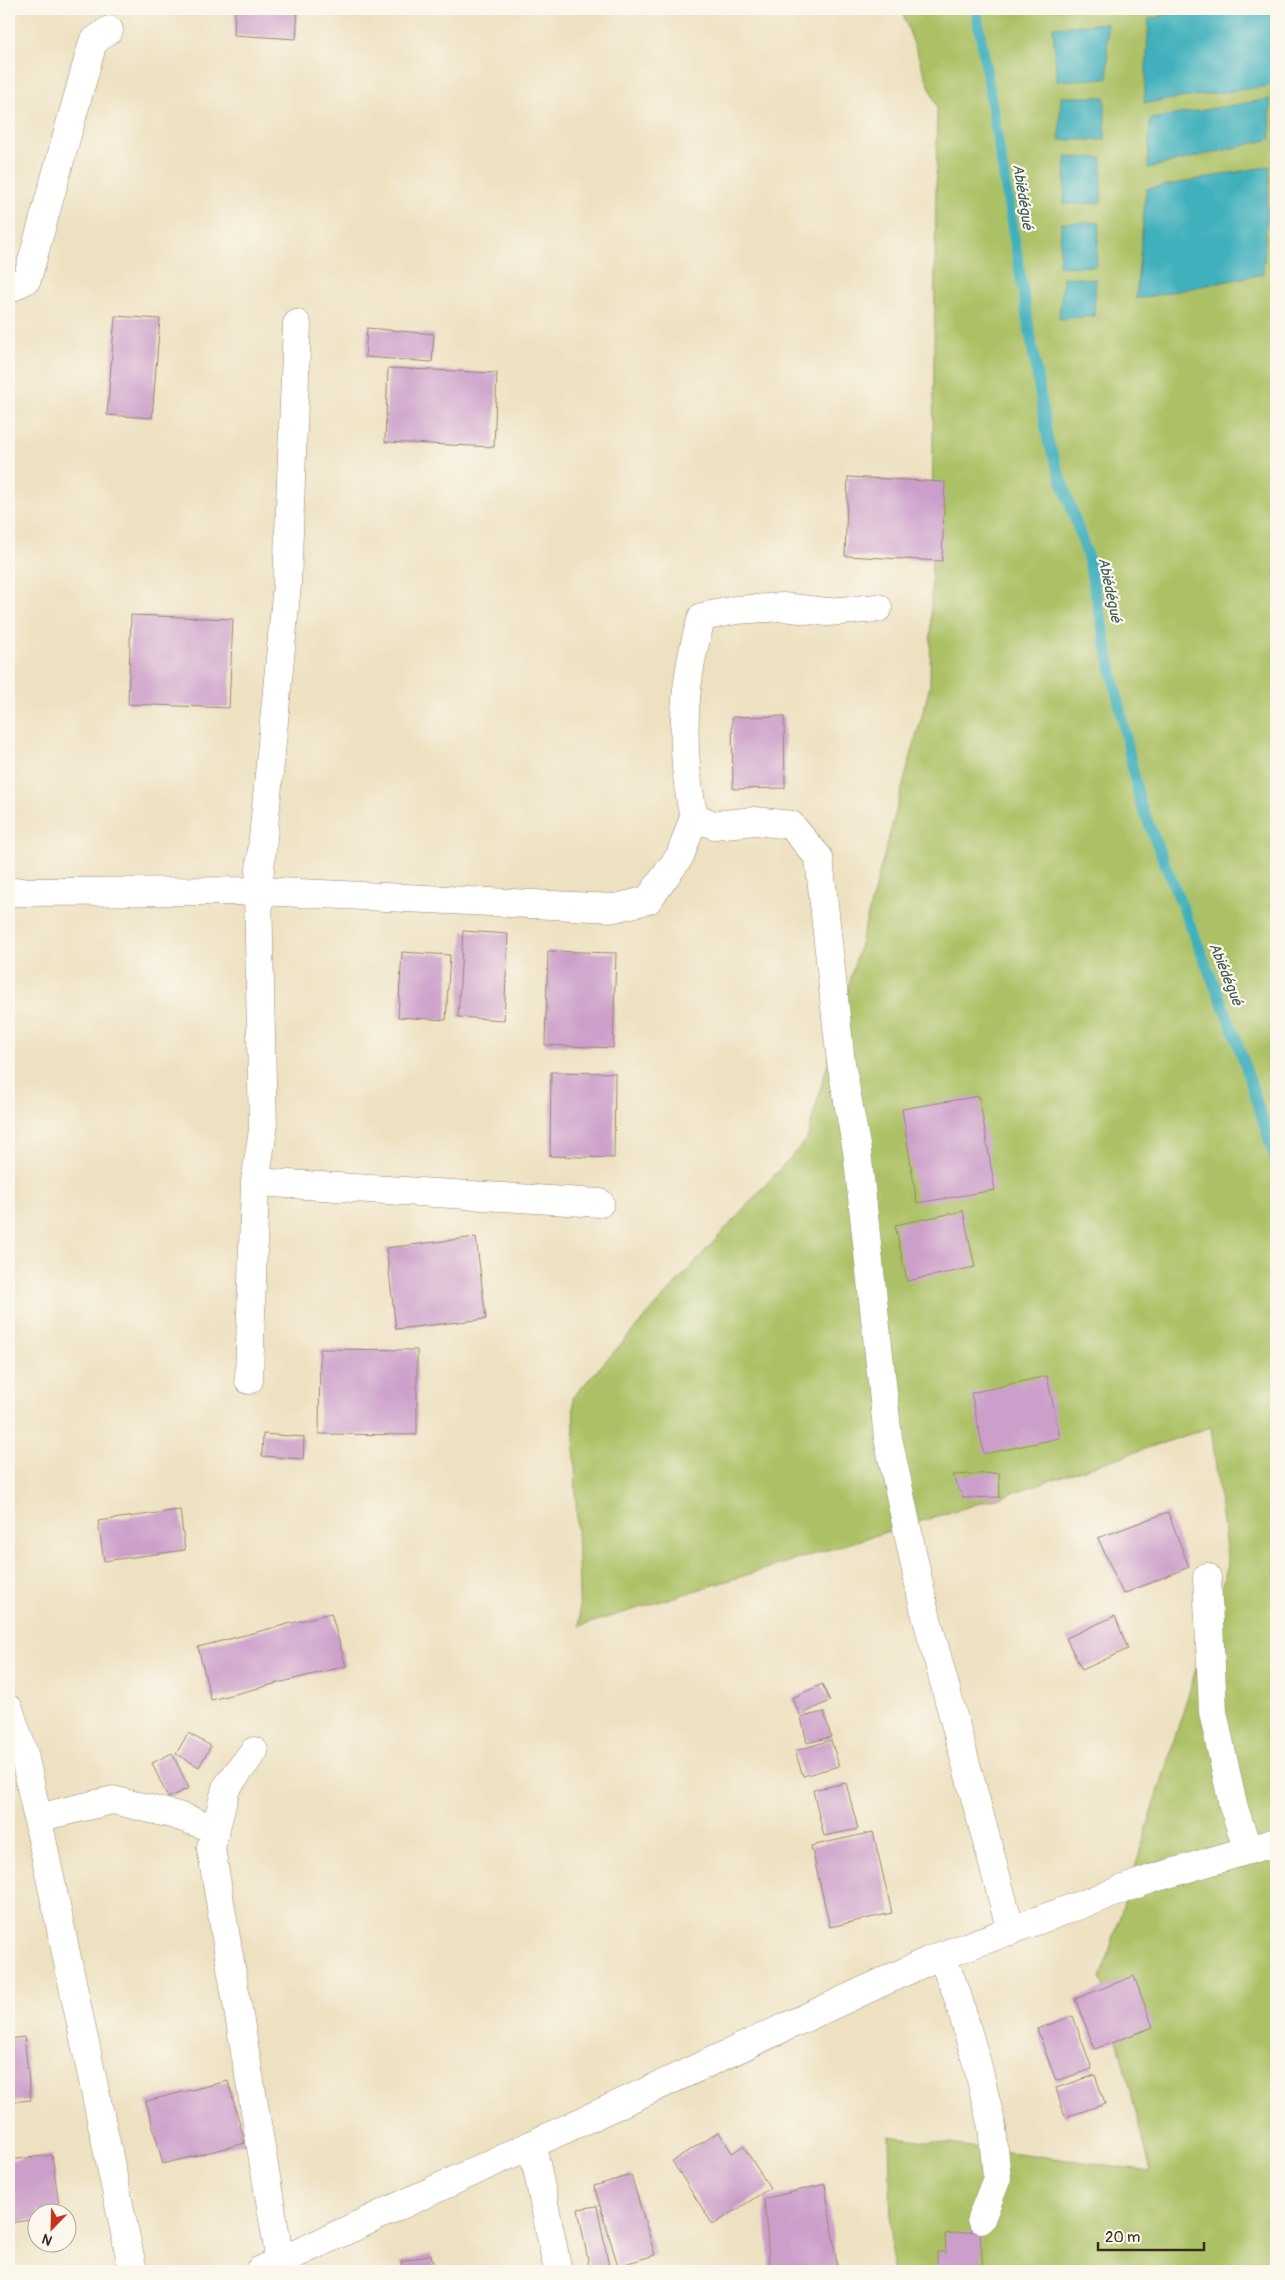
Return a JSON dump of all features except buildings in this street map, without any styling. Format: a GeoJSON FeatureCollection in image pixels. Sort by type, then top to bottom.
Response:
{"type":"FeatureCollection","features":[{"type":"Feature","properties":{"kind":"street"},"geometry":{"type":"LineString","coordinates":[[9,289],[27,278],[93,42],[109,30]]}},
{"type":"Feature","properties":{"kind":"street"},"geometry":{"type":"LineString","coordinates":[[250,1380],[255,1182],[263,1130],[258,891],[287,584],[297,324]]}},
{"type":"Feature","properties":{"kind":"street"},"geometry":{"type":"LineString","coordinates":[[9,892],[258,891],[615,908],[648,900],[680,856],[694,817],[686,782],[684,731],[686,686],[692,652],[702,617],[736,610],[783,606],[827,612],[878,608]]}},
{"type":"Feature","properties":{"kind":"street"},"geometry":{"type":"LineString","coordinates":[[694,817],[714,826],[755,821],[791,825],[819,858],[841,1063],[857,1151],[888,1438],[924,1608],[1010,1930]]}},
{"type":"Feature","properties":{"kind":"street"},"geometry":{"type":"LineString","coordinates":[[255,1182],[600,1203]]}},
{"type":"Feature","properties":{"kind":"street"},"geometry":{"type":"LineString","coordinates":[[1207,1577],[1213,1712],[1233,1805],[1248,1850]]}},
{"type":"Feature","properties":{"kind":"street"},"geometry":{"type":"LineString","coordinates":[[9,1709],[24,1754],[132,2271]]}},
{"type":"Feature","properties":{"kind":"street"},"geometry":{"type":"LineString","coordinates":[[254,1751],[226,1788],[211,1848],[270,2266],[941,1956],[1151,1879],[1276,1842]]}},
{"type":"Feature","properties":{"kind":"street"},"geometry":{"type":"LineString","coordinates":[[37,1818],[112,1800],[175,1815],[216,1829]]}},
{"type":"Feature","properties":{"kind":"street"},"geometry":{"type":"LineString","coordinates":[[941,1956],[959,2000],[978,2067],[992,2127],[997,2178],[981,2219]]}},
{"type":"Feature","properties":{"kind":"street"},"geometry":{"type":"LineString","coordinates":[[532,2144],[558,2271]]}},
{"type":"Feature","properties":{"kind":"green space"},"geometry":{"type":"Polygon","coordinates":[[[901,9],[1276,9],[1276,2271],[892,2271],[889,2136],[1151,2171],[1101,1978],[1228,1565],[1211,1427],[1000,1497],[580,1626],[573,1397],[807,1139],[930,686],[937,107],[901,9]]]}},
{"type":"Feature","properties":{"kind":"water"},"geometry":{"type":"Polygon","coordinates":[[[1188,9],[1276,9],[1276,85],[1144,103],[1149,19],[1188,9]]]}},
{"type":"Feature","properties":{"kind":"water"},"geometry":{"type":"Polygon","coordinates":[[[1107,23],[1108,78],[1057,81],[1053,27],[1107,23]]]}},
{"type":"Feature","properties":{"kind":"water"},"geometry":{"type":"Polygon","coordinates":[[[1061,97],[1105,97],[1105,140],[1059,140],[1061,97]]]}},
{"type":"Feature","properties":{"kind":"water"},"geometry":{"type":"Polygon","coordinates":[[[1270,99],[1271,139],[1148,168],[1150,119],[1270,99]]]}},
{"type":"Feature","properties":{"kind":"water"},"geometry":{"type":"Polygon","coordinates":[[[1066,157],[1102,158],[1101,203],[1064,204],[1066,157]]]}},
{"type":"Feature","properties":{"kind":"water"},"geometry":{"type":"Polygon","coordinates":[[[1270,166],[1263,274],[1136,299],[1146,189],[1270,166]]]}},
{"type":"Feature","properties":{"kind":"water"},"geometry":{"type":"Polygon","coordinates":[[[1100,222],[1096,266],[1059,267],[1061,223],[1100,222]]]}},
{"type":"Feature","properties":{"kind":"water"},"geometry":{"type":"Polygon","coordinates":[[[1063,277],[1096,279],[1094,316],[1059,319],[1063,277]]]}},
{"type":"Feature","properties":{"kind":"waterway","name":"Abiédégué"},"geometry":{"type":"LineString","coordinates":[[976,9],[1048,441],[1087,554],[1140,803],[1235,1035],[1276,1161]]}}]}
